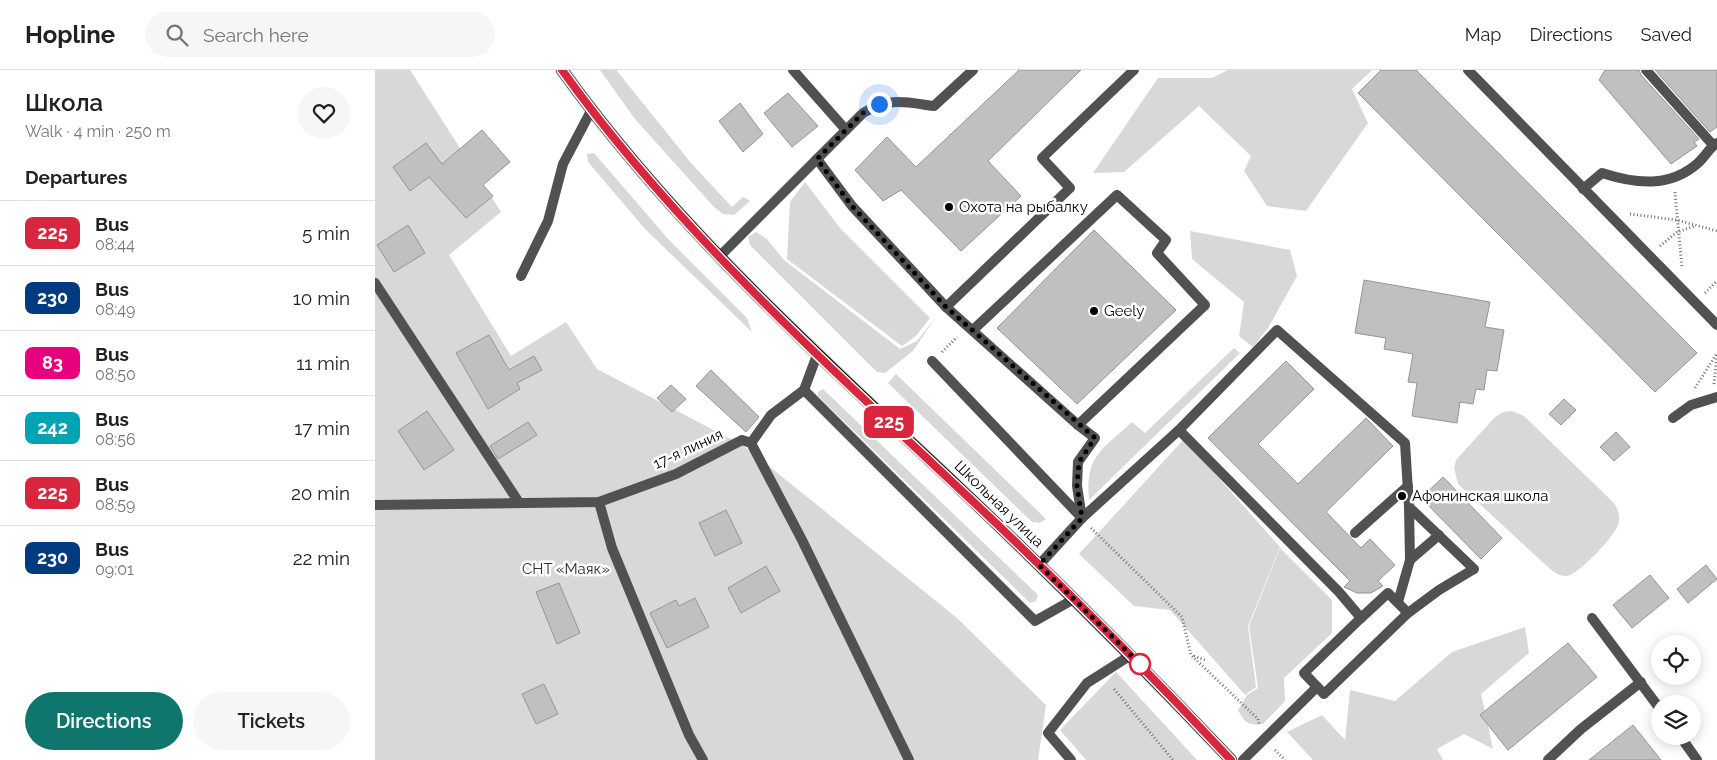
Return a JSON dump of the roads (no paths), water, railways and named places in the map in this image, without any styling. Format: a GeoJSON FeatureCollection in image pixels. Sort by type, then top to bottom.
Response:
{"type":"FeatureCollection","features":[{"type":"Feature","properties":{"kind":"main road","name":"Школьная улица"},"geometry":{"type":"LineString","coordinates":[[562,70],[627,156],[719,256],[817,355],[1075,599],[1231,760]]}},
{"type":"Feature","properties":{"kind":"street"},"geometry":{"type":"LineString","coordinates":[[793,70],[846,130]]}},
{"type":"Feature","properties":{"kind":"street"},"geometry":{"type":"LineString","coordinates":[[719,256],[863,113],[879,104],[895,100],[933,106],[973,70]]}},
{"type":"Feature","properties":{"kind":"street"},"geometry":{"type":"LineString","coordinates":[[946,307],[1070,188],[1041,158],[1134,70]]}},
{"type":"Feature","properties":{"kind":"street"},"geometry":{"type":"LineString","coordinates":[[1468,70],[1717,325]]}},
{"type":"Feature","properties":{"kind":"street"},"geometry":{"type":"LineString","coordinates":[[1583,189],[1602,173],[1629,182],[1655,182],[1674,179],[1699,162],[1715,144],[1646,70]]}},
{"type":"Feature","properties":{"kind":"street"},"geometry":{"type":"LineString","coordinates":[[521,276],[548,222],[563,164],[591,109]]}},
{"type":"Feature","properties":{"kind":"street"},"geometry":{"type":"LineString","coordinates":[[817,159],[852,206],[946,307],[1095,438],[1079,462],[1077,486],[1082,518]]}},
{"type":"Feature","properties":{"kind":"street"},"geometry":{"type":"LineString","coordinates":[[970,328],[1117,195],[1166,240],[1157,253],[1205,305],[1078,425]]}},
{"type":"Feature","properties":{"kind":"street"},"geometry":{"type":"LineString","coordinates":[[375,283],[518,502]]}},
{"type":"Feature","properties":{"kind":"street"},"geometry":{"type":"LineString","coordinates":[[1039,565],[1082,518],[1179,430],[1277,330],[1405,444],[1410,560],[1398,602]]}},
{"type":"Feature","properties":{"kind":"street"},"geometry":{"type":"LineString","coordinates":[[817,355],[804,390],[771,415],[751,443],[802,540],[909,760]]}},
{"type":"Feature","properties":{"kind":"street"},"geometry":{"type":"LineString","coordinates":[[932,361],[1082,518]]}},
{"type":"Feature","properties":{"kind":"street"},"geometry":{"type":"LineString","coordinates":[[804,390],[1035,621],[1075,599]]}},
{"type":"Feature","properties":{"kind":"street"},"geometry":{"type":"LineString","coordinates":[[1673,418],[1691,406],[1715,397]]}},
{"type":"Feature","properties":{"kind":"street"},"geometry":{"type":"LineString","coordinates":[[1179,430],[1339,592],[1361,618]]}},
{"type":"Feature","properties":{"kind":"street","name":"17-я линия"},"geometry":{"type":"LineString","coordinates":[[375,505],[599,502],[676,474],[742,440],[751,443]]}},
{"type":"Feature","properties":{"kind":"street"},"geometry":{"type":"LineString","coordinates":[[1355,533],[1408,486]]}},
{"type":"Feature","properties":{"kind":"street"},"geometry":{"type":"LineString","coordinates":[[599,502],[612,548],[689,735],[703,760]]}},
{"type":"Feature","properties":{"kind":"street"},"geometry":{"type":"LineString","coordinates":[[1408,613],[1388,594],[1305,673],[1324,694],[1408,613],[1439,590],[1474,569],[1409,507]]}},
{"type":"Feature","properties":{"kind":"street"},"geometry":{"type":"LineString","coordinates":[[1410,560],[1439,536]]}},
{"type":"Feature","properties":{"kind":"street"},"geometry":{"type":"LineString","coordinates":[[1592,618],[1651,696]]}},
{"type":"Feature","properties":{"kind":"street"},"geometry":{"type":"LineString","coordinates":[[1071,760],[1048,733],[1087,682],[1131,655]]}},
{"type":"Feature","properties":{"kind":"street"},"geometry":{"type":"LineString","coordinates":[[1547,760],[1581,729],[1641,682]]}},
{"type":"Feature","properties":{"kind":"street"},"geometry":{"type":"LineString","coordinates":[[1243,760],[1317,686]]}},
{"type":"Feature","properties":{"kind":"street"},"geometry":{"type":"LineString","coordinates":[[1686,745],[1697,760]]}},
{"type":"Feature","properties":{"kind":"place","name":"Охота на рыбалку"},"geometry":{"type":"Point","coordinates":[949,207]}},
{"type":"Feature","properties":{"kind":"place","name":"Geely"},"geometry":{"type":"Point","coordinates":[1094,311]}},
{"type":"Feature","properties":{"kind":"place","name":"Афонинская школа"},"geometry":{"type":"Point","coordinates":[1402,496]}},
{"type":"Feature","properties":{"kind":"park label","name":"СНТ «Маяк»"},"geometry":{"type":"Point","coordinates":[566,569]}}]}
